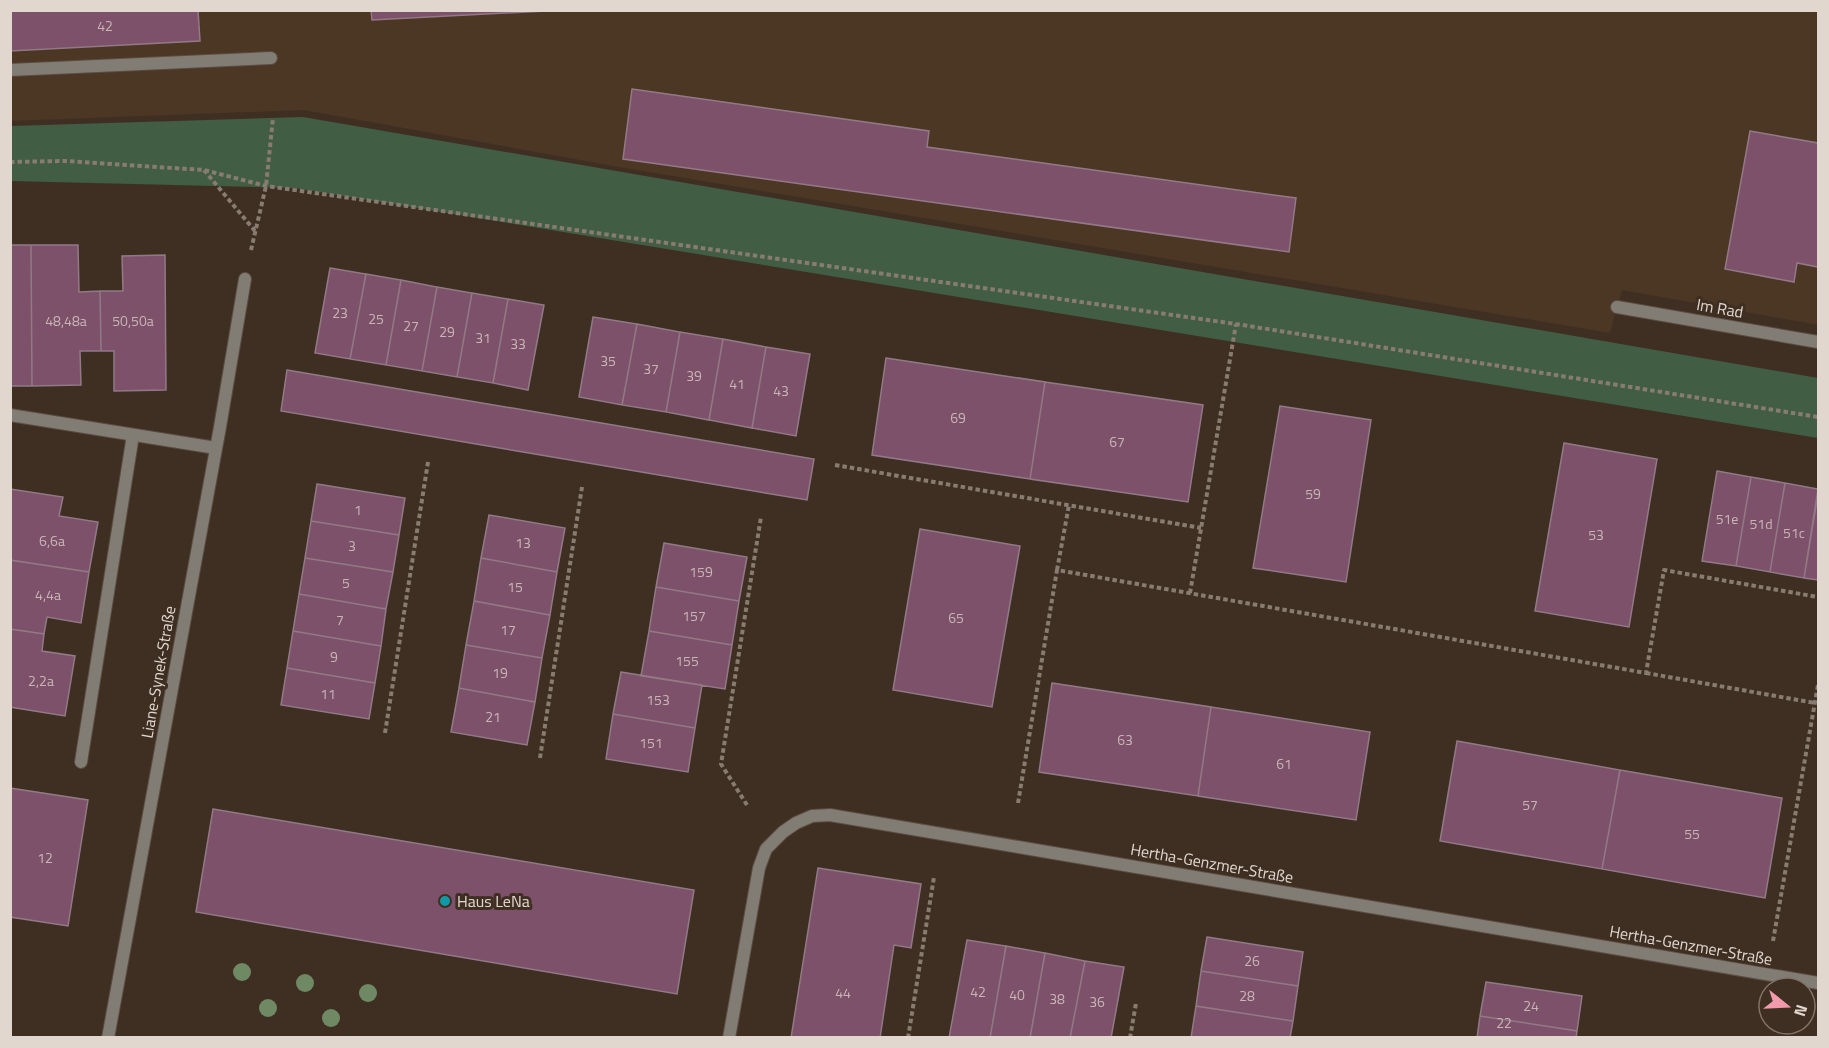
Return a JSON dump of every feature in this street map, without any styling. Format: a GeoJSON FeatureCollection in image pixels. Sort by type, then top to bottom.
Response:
{"type":"FeatureCollection","features":[{"type":"Feature","properties":{"kind":"street"},"geometry":{"type":"LineString","coordinates":[[10,70],[271,58]]}},
{"type":"Feature","properties":{"kind":"street","name":"Liane-Synek-Straße"},"geometry":{"type":"LineString","coordinates":[[108,1038],[245,279]]}},
{"type":"Feature","properties":{"kind":"street","name":"Im Rad"},"geometry":{"type":"LineString","coordinates":[[1617,307],[1818,342]]}},
{"type":"Feature","properties":{"kind":"street"},"geometry":{"type":"LineString","coordinates":[[10,415],[216,448]]}},
{"type":"Feature","properties":{"kind":"street"},"geometry":{"type":"LineString","coordinates":[[81,762],[133,435]]}},
{"type":"Feature","properties":{"kind":"street","name":"Hertha-Genzmer-Straße"},"geometry":{"type":"LineString","coordinates":[[729,1038],[759,868],[766,849],[796,823],[812,816],[830,815],[1818,983]]}},
{"type":"Feature","properties":{"kind":"path"},"geometry":{"type":"LineString","coordinates":[[250,254],[266,186],[273,117]]}},
{"type":"Feature","properties":{"kind":"path"},"geometry":{"type":"LineString","coordinates":[[10,162],[65,160],[204,170],[266,186],[1236,324],[1818,417]]}},
{"type":"Feature","properties":{"kind":"path"},"geometry":{"type":"LineString","coordinates":[[204,170],[256,232]]}},
{"type":"Feature","properties":{"kind":"path"},"geometry":{"type":"LineString","coordinates":[[1190,593],[1236,324]]}},
{"type":"Feature","properties":{"kind":"path"},"geometry":{"type":"LineString","coordinates":[[385,733],[428,462]]}},
{"type":"Feature","properties":{"kind":"path"},"geometry":{"type":"LineString","coordinates":[[835,465],[1201,528]]}},
{"type":"Feature","properties":{"kind":"path"},"geometry":{"type":"LineString","coordinates":[[540,758],[582,487]]}},
{"type":"Feature","properties":{"kind":"path"},"geometry":{"type":"LineString","coordinates":[[1018,803],[1069,505]]}},
{"type":"Feature","properties":{"kind":"path"},"geometry":{"type":"LineString","coordinates":[[747,805],[721,764],[760,517]]}},
{"type":"Feature","properties":{"kind":"path"},"geometry":{"type":"LineString","coordinates":[[1057,570],[1815,703]]}},
{"type":"Feature","properties":{"kind":"path"},"geometry":{"type":"LineString","coordinates":[[1646,673],[1664,570],[1818,597]]}},
{"type":"Feature","properties":{"kind":"path"},"geometry":{"type":"LineString","coordinates":[[1767,974],[1818,685]]}},
{"type":"Feature","properties":{"kind":"path"},"geometry":{"type":"LineString","coordinates":[[908,1038],[934,877]]}},
{"type":"Feature","properties":{"kind":"path"},"geometry":{"type":"LineString","coordinates":[[1130,1038],[1136,1003]]}},
{"type":"Feature","properties":{"kind":"shaded area"},"geometry":{"type":"Polygon","coordinates":[[[10,11],[1818,11],[1818,325],[1622,290],[1610,333],[613,166],[304,110],[11,121],[10,11]]]}},
{"type":"Feature","properties":{"kind":"green space"},"geometry":{"type":"Polygon","coordinates":[[[303,117],[1818,378],[1818,438],[295,188],[11,181],[11,126],[303,117]]]}},
{"type":"Feature","properties":{"kind":"building"},"geometry":{"type":"Polygon","coordinates":[[[10,10],[198,10],[200,41],[10,51],[10,10]]]}},
{"type":"Feature","properties":{"kind":"building"},"geometry":{"type":"Polygon","coordinates":[[[371,10],[565,10],[372,20],[371,10]]]}},
{"type":"Feature","properties":{"kind":"building"},"geometry":{"type":"Polygon","coordinates":[[[632,89],[929,131],[927,147],[1296,198],[1289,252],[623,159],[632,89]]]}},
{"type":"Feature","properties":{"kind":"building"},"geometry":{"type":"Polygon","coordinates":[[[1750,131],[1818,143],[1818,267],[1797,263],[1794,282],[1725,269],[1750,131]]]}},
{"type":"Feature","properties":{"kind":"building"},"geometry":{"type":"Polygon","coordinates":[[[10,245],[31,245],[32,386],[10,386],[10,245]]]}},
{"type":"Feature","properties":{"kind":"building"},"geometry":{"type":"Polygon","coordinates":[[[31,245],[78,245],[79,292],[100,291],[101,351],[80,351],[81,385],[32,386],[31,245]]]}},
{"type":"Feature","properties":{"kind":"building"},"geometry":{"type":"Polygon","coordinates":[[[165,255],[166,390],[114,391],[114,351],[101,351],[100,291],[123,291],[122,256],[165,255]]]}},
{"type":"Feature","properties":{"kind":"building"},"geometry":{"type":"Polygon","coordinates":[[[330,268],[366,274],[350,359],[315,353],[330,268]]]}},
{"type":"Feature","properties":{"kind":"building"},"geometry":{"type":"Polygon","coordinates":[[[366,274],[401,280],[386,365],[350,359],[366,274]]]}},
{"type":"Feature","properties":{"kind":"building"},"geometry":{"type":"Polygon","coordinates":[[[401,280],[437,287],[422,371],[386,365],[401,280]]]}},
{"type":"Feature","properties":{"kind":"building"},"geometry":{"type":"Polygon","coordinates":[[[437,287],[472,293],[457,377],[422,371],[437,287]]]}},
{"type":"Feature","properties":{"kind":"building"},"geometry":{"type":"Polygon","coordinates":[[[472,293],[508,299],[493,383],[457,377],[472,293]]]}},
{"type":"Feature","properties":{"kind":"building"},"geometry":{"type":"Polygon","coordinates":[[[508,299],[544,305],[528,390],[493,383],[508,299]]]}},
{"type":"Feature","properties":{"kind":"building"},"geometry":{"type":"Polygon","coordinates":[[[593,317],[637,324],[622,405],[579,397],[593,317]]]}},
{"type":"Feature","properties":{"kind":"building"},"geometry":{"type":"Polygon","coordinates":[[[637,324],[680,332],[666,412],[622,405],[637,324]]]}},
{"type":"Feature","properties":{"kind":"building"},"geometry":{"type":"Polygon","coordinates":[[[680,332],[723,339],[709,420],[666,412],[680,332]]]}},
{"type":"Feature","properties":{"kind":"building"},"geometry":{"type":"Polygon","coordinates":[[[723,339],[766,347],[752,428],[709,420],[723,339]]]}},
{"type":"Feature","properties":{"kind":"building"},"geometry":{"type":"Polygon","coordinates":[[[766,347],[810,354],[796,436],[752,428],[766,347]]]}},
{"type":"Feature","properties":{"kind":"building"},"geometry":{"type":"Polygon","coordinates":[[[886,358],[1045,382],[1030,479],[872,455],[886,358]]]}},
{"type":"Feature","properties":{"kind":"building"},"geometry":{"type":"Polygon","coordinates":[[[287,370],[814,459],[807,500],[281,411],[287,370]]]}},
{"type":"Feature","properties":{"kind":"building"},"geometry":{"type":"Polygon","coordinates":[[[1045,382],[1203,405],[1188,502],[1030,479],[1045,382]]]}},
{"type":"Feature","properties":{"kind":"building"},"geometry":{"type":"Polygon","coordinates":[[[1280,406],[1371,420],[1346,582],[1253,568],[1280,406]]]}},
{"type":"Feature","properties":{"kind":"building"},"geometry":{"type":"Polygon","coordinates":[[[1564,443],[1657,459],[1629,627],[1535,611],[1564,443]]]}},
{"type":"Feature","properties":{"kind":"building"},"geometry":{"type":"Polygon","coordinates":[[[1717,471],[1751,477],[1736,566],[1702,561],[1717,471]]]}},
{"type":"Feature","properties":{"kind":"building"},"geometry":{"type":"Polygon","coordinates":[[[1751,477],[1785,483],[1770,572],[1736,566],[1751,477]]]}},
{"type":"Feature","properties":{"kind":"building"},"geometry":{"type":"Polygon","coordinates":[[[1785,483],[1818,489],[1804,578],[1770,572],[1785,483]]]}},
{"type":"Feature","properties":{"kind":"building"},"geometry":{"type":"Polygon","coordinates":[[[317,484],[405,498],[399,535],[311,521],[317,484]]]}},
{"type":"Feature","properties":{"kind":"building"},"geometry":{"type":"Polygon","coordinates":[[[10,489],[63,497],[59,516],[98,522],[89,572],[10,560],[10,489]]]}},
{"type":"Feature","properties":{"kind":"building"},"geometry":{"type":"Polygon","coordinates":[[[1818,494],[1818,580],[1804,578],[1818,494]]]}},
{"type":"Feature","properties":{"kind":"building"},"geometry":{"type":"Polygon","coordinates":[[[489,515],[565,528],[557,572],[481,558],[489,515]]]}},
{"type":"Feature","properties":{"kind":"building"},"geometry":{"type":"Polygon","coordinates":[[[311,521],[399,535],[393,572],[305,558],[311,521]]]}},
{"type":"Feature","properties":{"kind":"building"},"geometry":{"type":"Polygon","coordinates":[[[920,529],[1020,546],[992,707],[893,690],[920,529]]]}},
{"type":"Feature","properties":{"kind":"building"},"geometry":{"type":"Polygon","coordinates":[[[664,543],[747,557],[739,601],[656,587],[664,543]]]}},
{"type":"Feature","properties":{"kind":"building"},"geometry":{"type":"Polygon","coordinates":[[[305,558],[393,572],[386,609],[299,594],[305,558]]]}},
{"type":"Feature","properties":{"kind":"building"},"geometry":{"type":"Polygon","coordinates":[[[481,558],[557,572],[550,615],[474,601],[481,558]]]}},
{"type":"Feature","properties":{"kind":"building"},"geometry":{"type":"Polygon","coordinates":[[[10,560],[89,572],[81,623],[47,617],[44,634],[10,629],[10,560]]]}},
{"type":"Feature","properties":{"kind":"building"},"geometry":{"type":"Polygon","coordinates":[[[656,587],[739,601],[732,645],[649,631],[656,587]]]}},
{"type":"Feature","properties":{"kind":"building"},"geometry":{"type":"Polygon","coordinates":[[[299,594],[386,609],[381,646],[293,631],[299,594]]]}},
{"type":"Feature","properties":{"kind":"building"},"geometry":{"type":"Polygon","coordinates":[[[474,601],[550,615],[542,658],[466,645],[474,601]]]}},
{"type":"Feature","properties":{"kind":"building"},"geometry":{"type":"Polygon","coordinates":[[[10,629],[44,634],[42,651],[75,656],[65,716],[10,707],[10,629]]]}},
{"type":"Feature","properties":{"kind":"building"},"geometry":{"type":"Polygon","coordinates":[[[293,631],[381,646],[375,683],[287,668],[293,631]]]}},
{"type":"Feature","properties":{"kind":"building"},"geometry":{"type":"Polygon","coordinates":[[[649,631],[732,645],[725,689],[641,676],[649,631]]]}},
{"type":"Feature","properties":{"kind":"building"},"geometry":{"type":"Polygon","coordinates":[[[466,645],[542,658],[535,702],[459,688],[466,645]]]}},
{"type":"Feature","properties":{"kind":"building"},"geometry":{"type":"Polygon","coordinates":[[[287,668],[375,683],[369,719],[281,705],[287,668]]]}},
{"type":"Feature","properties":{"kind":"building"},"geometry":{"type":"Polygon","coordinates":[[[621,672],[702,685],[695,728],[613,714],[621,672]]]}},
{"type":"Feature","properties":{"kind":"building"},"geometry":{"type":"Polygon","coordinates":[[[1052,683],[1211,707],[1198,796],[1039,772],[1052,683]]]}},
{"type":"Feature","properties":{"kind":"building"},"geometry":{"type":"Polygon","coordinates":[[[459,688],[535,702],[527,745],[451,732],[459,688]]]}},
{"type":"Feature","properties":{"kind":"building"},"geometry":{"type":"Polygon","coordinates":[[[1211,707],[1370,732],[1356,820],[1198,796],[1211,707]]]}},
{"type":"Feature","properties":{"kind":"building"},"geometry":{"type":"Polygon","coordinates":[[[613,714],[695,728],[688,772],[606,759],[613,714]]]}},
{"type":"Feature","properties":{"kind":"building"},"geometry":{"type":"Polygon","coordinates":[[[1457,741],[1620,770],[1602,869],[1440,841],[1457,741]]]}},
{"type":"Feature","properties":{"kind":"building"},"geometry":{"type":"Polygon","coordinates":[[[1620,770],[1782,798],[1765,898],[1602,869],[1620,770]]]}},
{"type":"Feature","properties":{"kind":"building"},"geometry":{"type":"Polygon","coordinates":[[[10,788],[88,800],[68,926],[10,917],[10,788]]]}},
{"type":"Feature","properties":{"kind":"building","name":"Haus LeNa"},"geometry":{"type":"Polygon","coordinates":[[[213,809],[694,890],[677,994],[196,912],[213,809]]]}},
{"type":"Feature","properties":{"kind":"building"},"geometry":{"type":"Polygon","coordinates":[[[818,868],[921,884],[911,948],[894,945],[880,1038],[791,1038],[818,868]]]}},
{"type":"Feature","properties":{"kind":"building"},"geometry":{"type":"Polygon","coordinates":[[[1207,937],[1303,952],[1298,986],[1201,971],[1207,937]]]}},
{"type":"Feature","properties":{"kind":"building"},"geometry":{"type":"Polygon","coordinates":[[[967,940],[1006,946],[990,1038],[949,1038],[967,940]]]}},
{"type":"Feature","properties":{"kind":"building"},"geometry":{"type":"Polygon","coordinates":[[[1006,946],[1045,953],[1030,1038],[990,1038],[1006,946]]]}},
{"type":"Feature","properties":{"kind":"building"},"geometry":{"type":"Polygon","coordinates":[[[1045,953],[1085,961],[1070,1038],[1030,1038],[1045,953]]]}},
{"type":"Feature","properties":{"kind":"building"},"geometry":{"type":"Polygon","coordinates":[[[1085,961],[1124,967],[1111,1038],[1070,1038],[1085,961]]]}},
{"type":"Feature","properties":{"kind":"building"},"geometry":{"type":"Polygon","coordinates":[[[1201,971],[1298,986],[1293,1021],[1196,1006],[1201,971]]]}},
{"type":"Feature","properties":{"kind":"building"},"geometry":{"type":"Polygon","coordinates":[[[1486,982],[1582,996],[1577,1031],[1480,1016],[1486,982]]]}},
{"type":"Feature","properties":{"kind":"building"},"geometry":{"type":"Polygon","coordinates":[[[1196,1006],[1293,1021],[1290,1038],[1191,1038],[1196,1006]]]}},
{"type":"Feature","properties":{"kind":"building"},"geometry":{"type":"Polygon","coordinates":[[[1480,1016],[1577,1031],[1576,1038],[1477,1038],[1480,1016]]]}},
{"type":"Feature","properties":{"kind":"place","name":"Haus LeNa"},"geometry":{"type":"Point","coordinates":[445,901]}}]}
